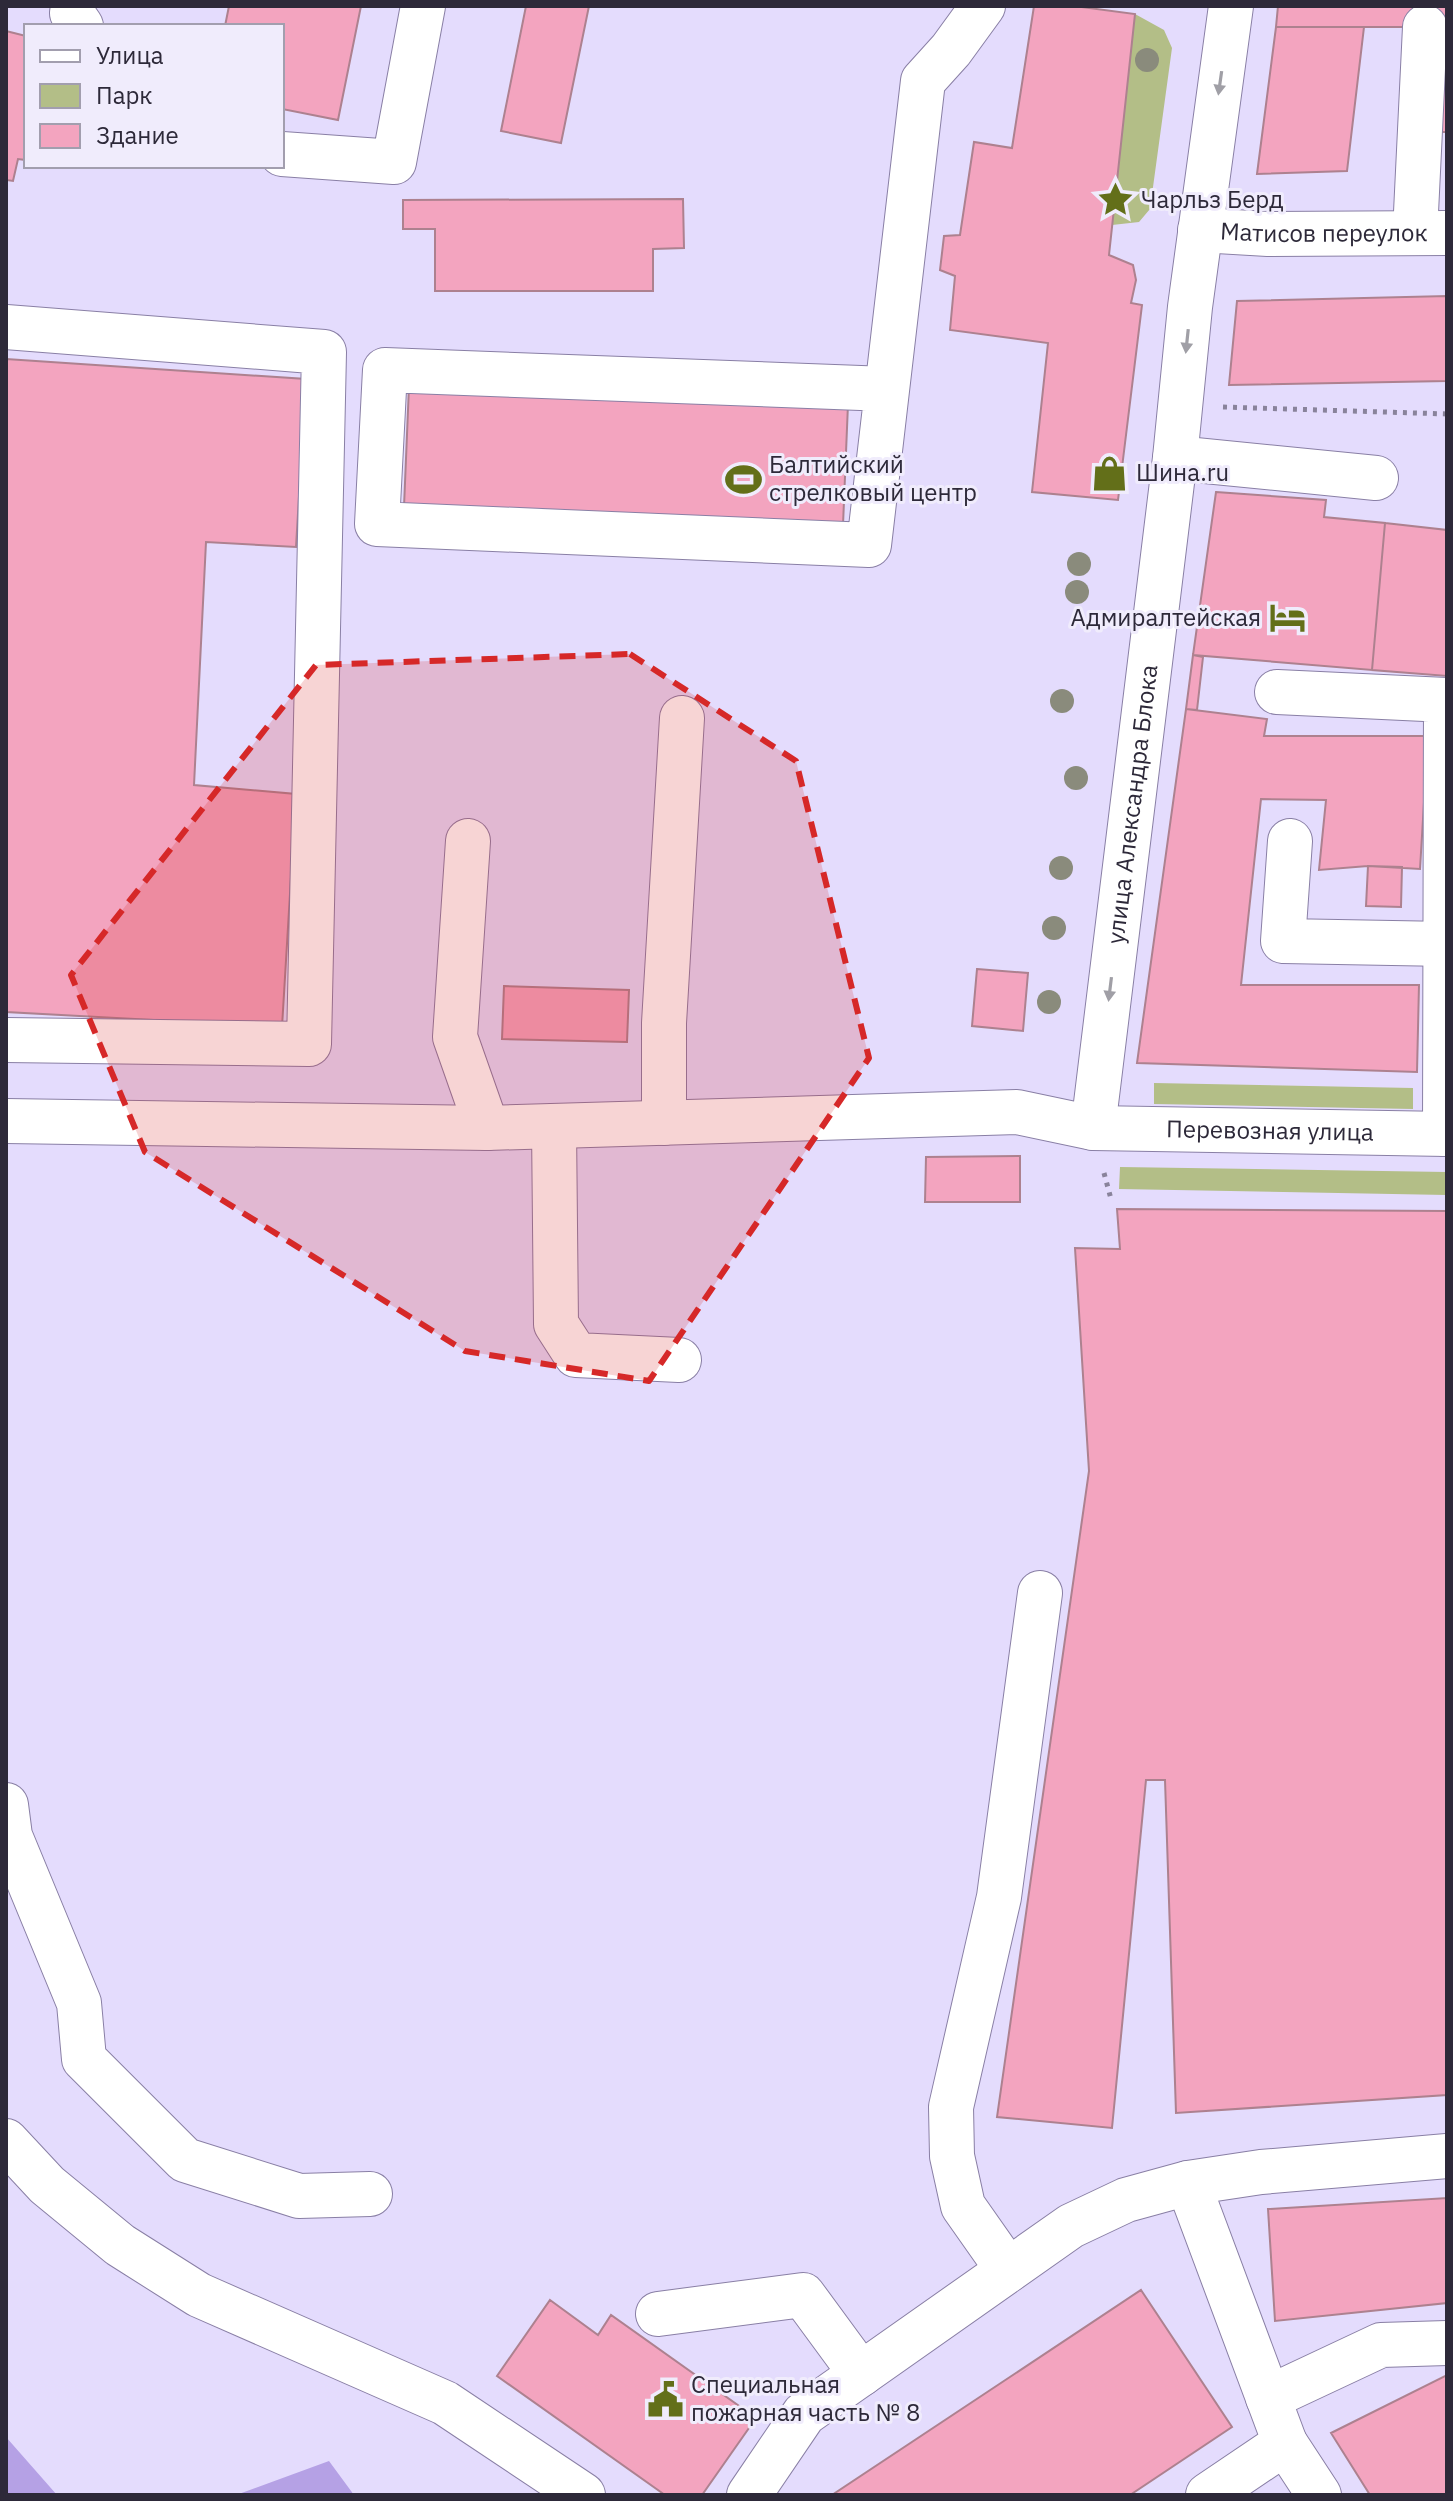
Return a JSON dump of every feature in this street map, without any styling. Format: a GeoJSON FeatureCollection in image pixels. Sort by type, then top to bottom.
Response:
{"type":"FeatureCollection","features":[{"type":"Feature","properties":{"kind":"street"},"geometry":{"type":"LineString","coordinates":[[73,6],[72,13],[80,24]]}},
{"type":"Feature","properties":{"kind":"street"},"geometry":{"type":"LineString","coordinates":[[284,154],[394,162],[423,6]]}},
{"type":"Feature","properties":{"kind":"street"},"geometry":{"type":"LineString","coordinates":[[887,389],[385,370],[377,524],[869,545],[923,81],[951,50],[983,6]]}},
{"type":"Feature","properties":{"kind":"street","name":"улица Александра Блока"},"geometry":{"type":"LineString","coordinates":[[1093,1128],[1200,230],[1231,6]]}},
{"type":"Feature","properties":{"kind":"street"},"geometry":{"type":"LineString","coordinates":[[1425,27],[1431,233]]}},
{"type":"Feature","properties":{"kind":"street","name":"Матисов переулок"},"geometry":{"type":"LineString","coordinates":[[1200,230],[1268,234],[1431,233]]}},
{"type":"Feature","properties":{"kind":"street"},"geometry":{"type":"LineString","coordinates":[[6,327],[324,352],[309,1044],[6,1040]]}},
{"type":"Feature","properties":{"kind":"street"},"geometry":{"type":"LineString","coordinates":[[1175,458],[1376,478]]}},
{"type":"Feature","properties":{"kind":"street"},"geometry":{"type":"LineString","coordinates":[[1277,692],[1446,700],[1446,1134]]}},
{"type":"Feature","properties":{"kind":"street"},"geometry":{"type":"LineString","coordinates":[[664,1123],[664,1023],[682,718]]}},
{"type":"Feature","properties":{"kind":"street"},"geometry":{"type":"LineString","coordinates":[[468,841],[455,1037],[487,1128]]}},
{"type":"Feature","properties":{"kind":"street"},"geometry":{"type":"LineString","coordinates":[[1290,841],[1283,941],[1445,944]]}},
{"type":"Feature","properties":{"kind":"street","name":"Перевозная улица"},"geometry":{"type":"LineString","coordinates":[[6,1121],[487,1128],[1017,1112],[1093,1128],[1446,1134]]}},
{"type":"Feature","properties":{"kind":"street"},"geometry":{"type":"LineString","coordinates":[[554,1126],[556,1324],[576,1355],[679,1360]]}},
{"type":"Feature","properties":{"kind":"street"},"geometry":{"type":"LineString","coordinates":[[1008,2270],[963,2206],[952,2156],[951,2107],[999,1897],[1040,1593]]}},
{"type":"Feature","properties":{"kind":"street"},"geometry":{"type":"LineString","coordinates":[[6,1805],[10,1836],[79,2003],[84,2059],[185,2160],[299,2196],[370,2194]]}},
{"type":"Feature","properties":{"kind":"street"},"geometry":{"type":"LineString","coordinates":[[6,2141],[47,2185],[120,2245],[199,2295],[445,2403],[583,2495]]}},
{"type":"Feature","properties":{"kind":"street"},"geometry":{"type":"LineString","coordinates":[[749,2495],[804,2414],[1071,2226],[1126,2200],[1188,2183],[1261,2172],[1447,2156]]}},
{"type":"Feature","properties":{"kind":"street"},"geometry":{"type":"LineString","coordinates":[[1188,2183],[1285,2443],[1319,2495]]}},
{"type":"Feature","properties":{"kind":"street"},"geometry":{"type":"LineString","coordinates":[[658,2314],[803,2295],[861,2374]]}},
{"type":"Feature","properties":{"kind":"street"},"geometry":{"type":"LineString","coordinates":[[1268,2398],[1381,2345],[1447,2343]]}},
{"type":"Feature","properties":{"kind":"street"},"geometry":{"type":"LineString","coordinates":[[1208,2495],[1285,2443]]}},
{"type":"Feature","properties":{"kind":"path"},"geometry":{"type":"LineString","coordinates":[[1214,407],[1447,414]]}},
{"type":"Feature","properties":{"kind":"highlighted area"},"geometry":{"type":"Polygon","coordinates":[[[630,654],[796,761],[869,1058],[649,1381],[465,1351],[145,1152],[71,975],[316,665],[630,654]]]}},
{"type":"Feature","properties":{"kind":"green space"},"geometry":{"type":"Polygon","coordinates":[[[1135,14],[1164,30],[1172,48],[1150,209],[1139,222],[1112,225],[1135,14]]]}},
{"type":"Feature","properties":{"kind":"green space"},"geometry":{"type":"Polygon","coordinates":[[[1154,1083],[1413,1088],[1413,1109],[1154,1104],[1154,1083]]]}},
{"type":"Feature","properties":{"kind":"green space"},"geometry":{"type":"Polygon","coordinates":[[[1120,1167],[1447,1172],[1447,1195],[1119,1189],[1120,1167]]]}},
{"type":"Feature","properties":{"kind":"shaded area"},"geometry":{"type":"Polygon","coordinates":[[[6,2437],[57,2495],[6,2495],[6,2437]]]}},
{"type":"Feature","properties":{"kind":"shaded area"},"geometry":{"type":"Polygon","coordinates":[[[329,2461],[354,2495],[236,2495],[329,2461]]]}},
{"type":"Feature","properties":{"kind":"building"},"geometry":{"type":"Polygon","coordinates":[[[229,6],[361,6],[338,120],[284,109],[284,24],[225,24],[229,6]]]}},
{"type":"Feature","properties":{"kind":"building"},"geometry":{"type":"Polygon","coordinates":[[[526,6],[589,6],[561,143],[501,131],[526,6]]]}},
{"type":"Feature","properties":{"kind":"building"},"geometry":{"type":"Polygon","coordinates":[[[1034,6],[1074,6],[1135,14],[1109,255],[1133,265],[1136,280],[1131,303],[1142,305],[1118,500],[1032,492],[1048,343],[950,330],[955,276],[940,270],[944,236],[960,235],[974,142],[1012,148],[1034,6]]]}},
{"type":"Feature","properties":{"kind":"building"},"geometry":{"type":"Polygon","coordinates":[[[1278,6],[1447,6],[1447,132],[1436,132],[1440,27],[1276,27],[1278,6]]]}},
{"type":"Feature","properties":{"kind":"building"},"geometry":{"type":"Polygon","coordinates":[[[1276,27],[1364,27],[1347,171],[1257,174],[1276,27]]]}},
{"type":"Feature","properties":{"kind":"building"},"geometry":{"type":"Polygon","coordinates":[[[6,31],[24,36],[24,160],[18,159],[13,181],[6,180],[6,31]]]}},
{"type":"Feature","properties":{"kind":"building"},"geometry":{"type":"Polygon","coordinates":[[[683,199],[684,248],[653,249],[653,291],[435,291],[435,229],[403,229],[403,200],[683,199]]]}},
{"type":"Feature","properties":{"kind":"building"},"geometry":{"type":"Polygon","coordinates":[[[1447,296],[1447,381],[1229,385],[1237,301],[1447,296]]]}},
{"type":"Feature","properties":{"kind":"building"},"geometry":{"type":"Polygon","coordinates":[[[6,359],[306,379],[296,547],[206,542],[194,785],[296,794],[282,1027],[6,1012],[6,359]]]}},
{"type":"Feature","properties":{"kind":"building"},"geometry":{"type":"Polygon","coordinates":[[[409,386],[848,404],[843,525],[404,507],[409,386]]]}},
{"type":"Feature","properties":{"kind":"building","name":"Адмиралтейская"},"geometry":{"type":"Polygon","coordinates":[[[1216,492],[1326,500],[1324,517],[1385,523],[1372,670],[1193,655],[1216,492]]]}},
{"type":"Feature","properties":{"kind":"building"},"geometry":{"type":"Polygon","coordinates":[[[1385,523],[1447,530],[1447,676],[1372,670],[1385,523]]]}},
{"type":"Feature","properties":{"kind":"building"},"geometry":{"type":"Polygon","coordinates":[[[1193,655],[1203,657],[1197,710],[1186,709],[1193,655]]]}},
{"type":"Feature","properties":{"kind":"building"},"geometry":{"type":"Polygon","coordinates":[[[1186,709],[1267,719],[1264,736],[1428,736],[1420,869],[1368,866],[1319,870],[1326,800],[1261,799],[1241,985],[1419,985],[1417,1072],[1137,1063],[1186,709]]]}},
{"type":"Feature","properties":{"kind":"building"},"geometry":{"type":"Polygon","coordinates":[[[1368,866],[1402,867],[1401,907],[1366,906],[1368,866]]]}},
{"type":"Feature","properties":{"kind":"building"},"geometry":{"type":"Polygon","coordinates":[[[977,969],[1028,973],[1023,1031],[972,1026],[977,969]]]}},
{"type":"Feature","properties":{"kind":"building"},"geometry":{"type":"Polygon","coordinates":[[[504,986],[629,990],[627,1042],[502,1039],[504,986]]]}},
{"type":"Feature","properties":{"kind":"building"},"geometry":{"type":"Polygon","coordinates":[[[1020,1156],[1020,1202],[925,1202],[926,1157],[1020,1156]]]}},
{"type":"Feature","properties":{"kind":"building"},"geometry":{"type":"Polygon","coordinates":[[[1117,1209],[1447,1211],[1447,2095],[1176,2113],[1165,1780],[1146,1780],[1112,2128],[997,2117],[1089,1471],[1075,1248],[1120,1249],[1117,1209]]]}},
{"type":"Feature","properties":{"kind":"building"},"geometry":{"type":"Polygon","coordinates":[[[1447,2198],[1447,2303],[1275,2321],[1268,2209],[1447,2198]]]}},
{"type":"Feature","properties":{"kind":"building"},"geometry":{"type":"Polygon","coordinates":[[[1141,2290],[1232,2427],[1130,2495],[832,2495],[1141,2290]]]}},
{"type":"Feature","properties":{"kind":"building"},"geometry":{"type":"Polygon","coordinates":[[[550,2300],[598,2335],[611,2315],[756,2418],[702,2495],[665,2495],[497,2376],[550,2300]]]}},
{"type":"Feature","properties":{"kind":"building"},"geometry":{"type":"Polygon","coordinates":[[[1447,2375],[1447,2495],[1370,2495],[1331,2433],[1447,2375]]]}},
{"type":"Feature","properties":{"kind":"place","name":"Чарльз Берд"},"geometry":{"type":"Point","coordinates":[1115,200]}},
{"type":"Feature","properties":{"kind":"place","name":"Шина.ru"},"geometry":{"type":"Point","coordinates":[1110,473]}},
{"type":"Feature","properties":{"kind":"place","name":"Балтийский стрелковый центр"},"geometry":{"type":"Point","coordinates":[743,479]}},
{"type":"Feature","properties":{"kind":"place","name":"Адмиралтейская"},"geometry":{"type":"Point","coordinates":[1287,618]}},
{"type":"Feature","properties":{"kind":"place","name":"Специальная пожарная часть № 8"},"geometry":{"type":"Point","coordinates":[665,2399]}}]}
